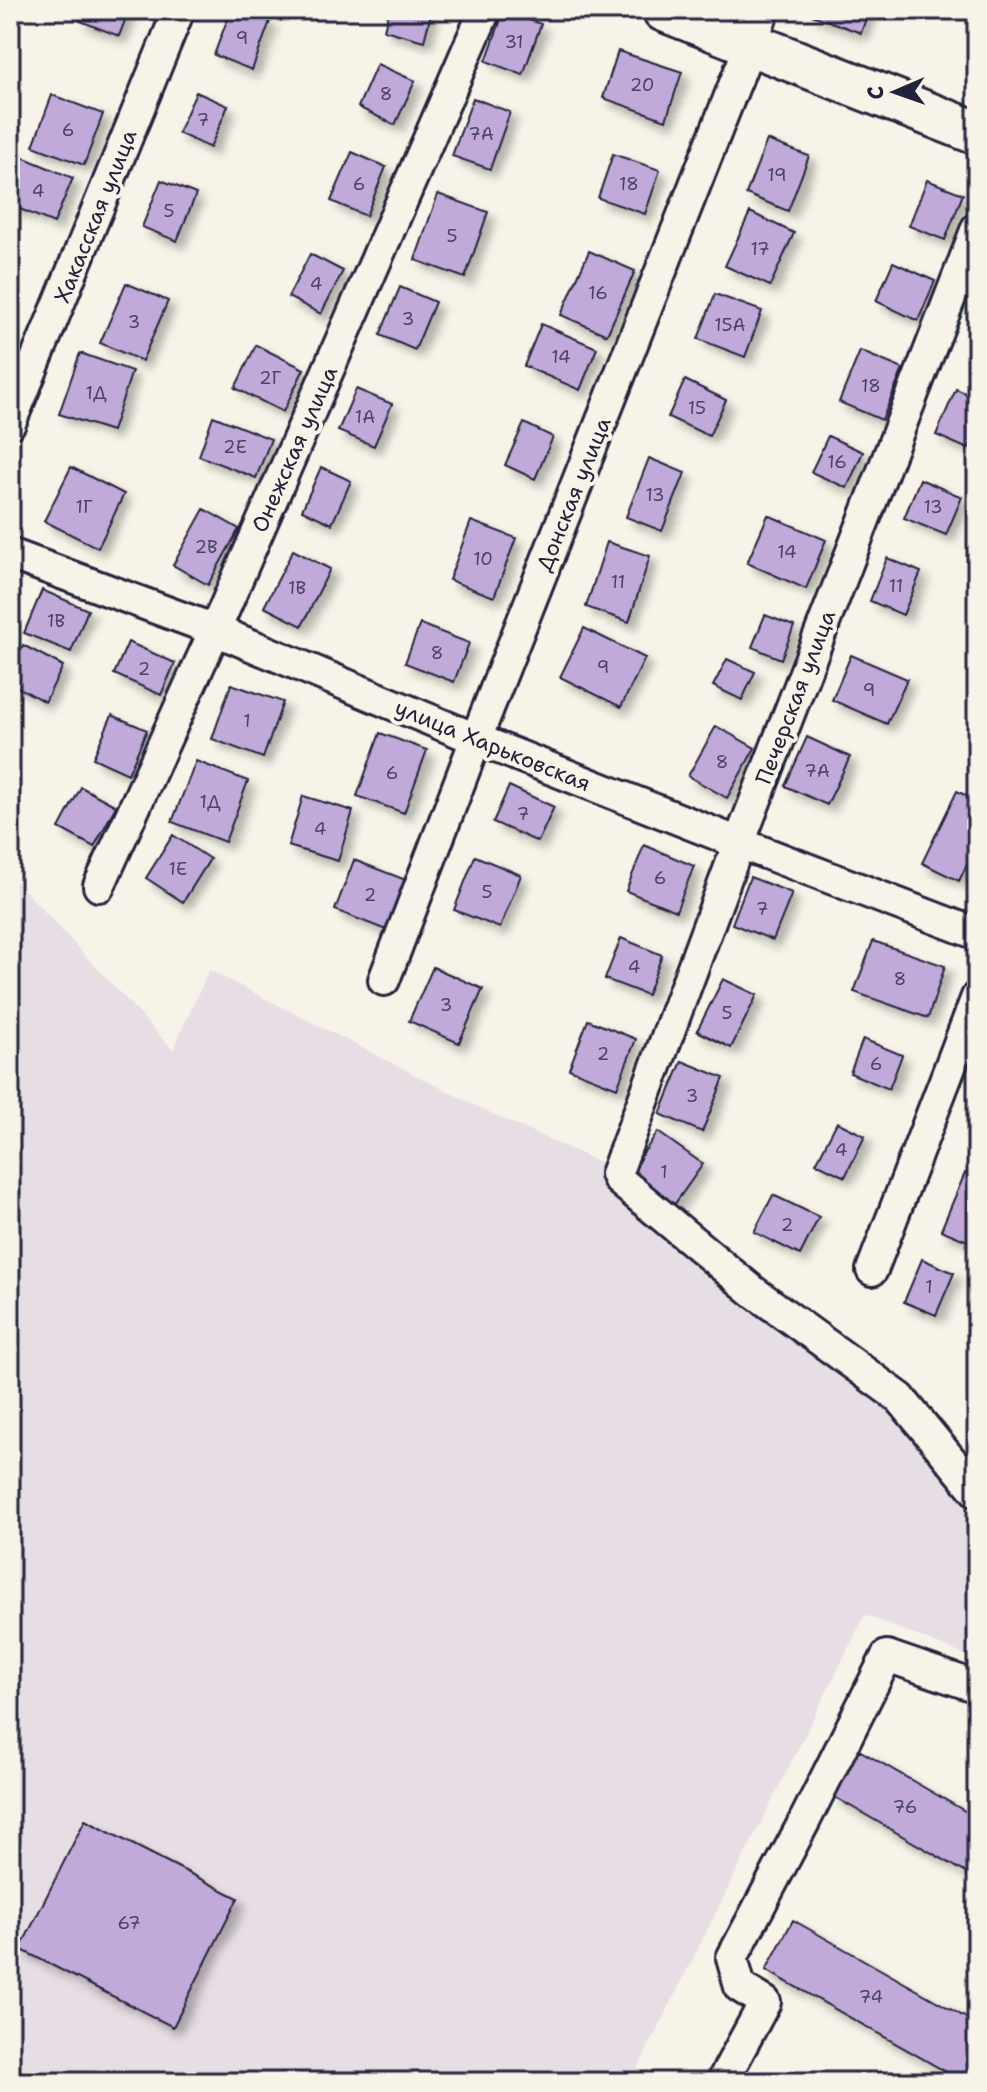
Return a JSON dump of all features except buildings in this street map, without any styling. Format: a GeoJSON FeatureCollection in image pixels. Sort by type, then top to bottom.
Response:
{"type":"FeatureCollection","features":[{"type":"Feature","properties":{"kind":"street","name":"Хакасская улица"},"geometry":{"type":"LineString","coordinates":[[10,423],[179,10]]}},
{"type":"Feature","properties":{"kind":"street","name":"Онежская улица"},"geometry":{"type":"LineString","coordinates":[[99,886],[215,630],[485,10]]}},
{"type":"Feature","properties":{"kind":"street"},"geometry":{"type":"LineString","coordinates":[[664,10],[758,27],[977,133]]}},
{"type":"Feature","properties":{"kind":"street","name":"Донская улица"},"geometry":{"type":"LineString","coordinates":[[384,980],[476,739],[758,27]]}},
{"type":"Feature","properties":{"kind":"street","name":"Печерская улица"},"geometry":{"type":"LineString","coordinates":[[977,228],[739,843],[616,1174],[619,1180],[754,1292],[900,1398],[977,1492]]}},
{"type":"Feature","properties":{"kind":"street","name":"улица Харьковская"},"geometry":{"type":"LineString","coordinates":[[10,554],[215,630],[476,739],[977,934]]}},
{"type":"Feature","properties":{"kind":"street"},"geometry":{"type":"LineString","coordinates":[[872,1270],[977,997]]}},
{"type":"Feature","properties":{"kind":"street"},"geometry":{"type":"LineString","coordinates":[[722,2082],[765,2002],[740,1987],[732,1958],[887,1656],[977,1687]]}},
{"type":"Feature","properties":{"kind":"shaded area"},"geometry":{"type":"Polygon","coordinates":[[[10,875],[173,1050],[209,970],[488,1112],[606,1165],[777,1288],[907,1398],[977,1486],[977,1641],[970,1657],[865,1615],[631,2082],[52,2082],[10,2064],[10,875]]]}}]}
